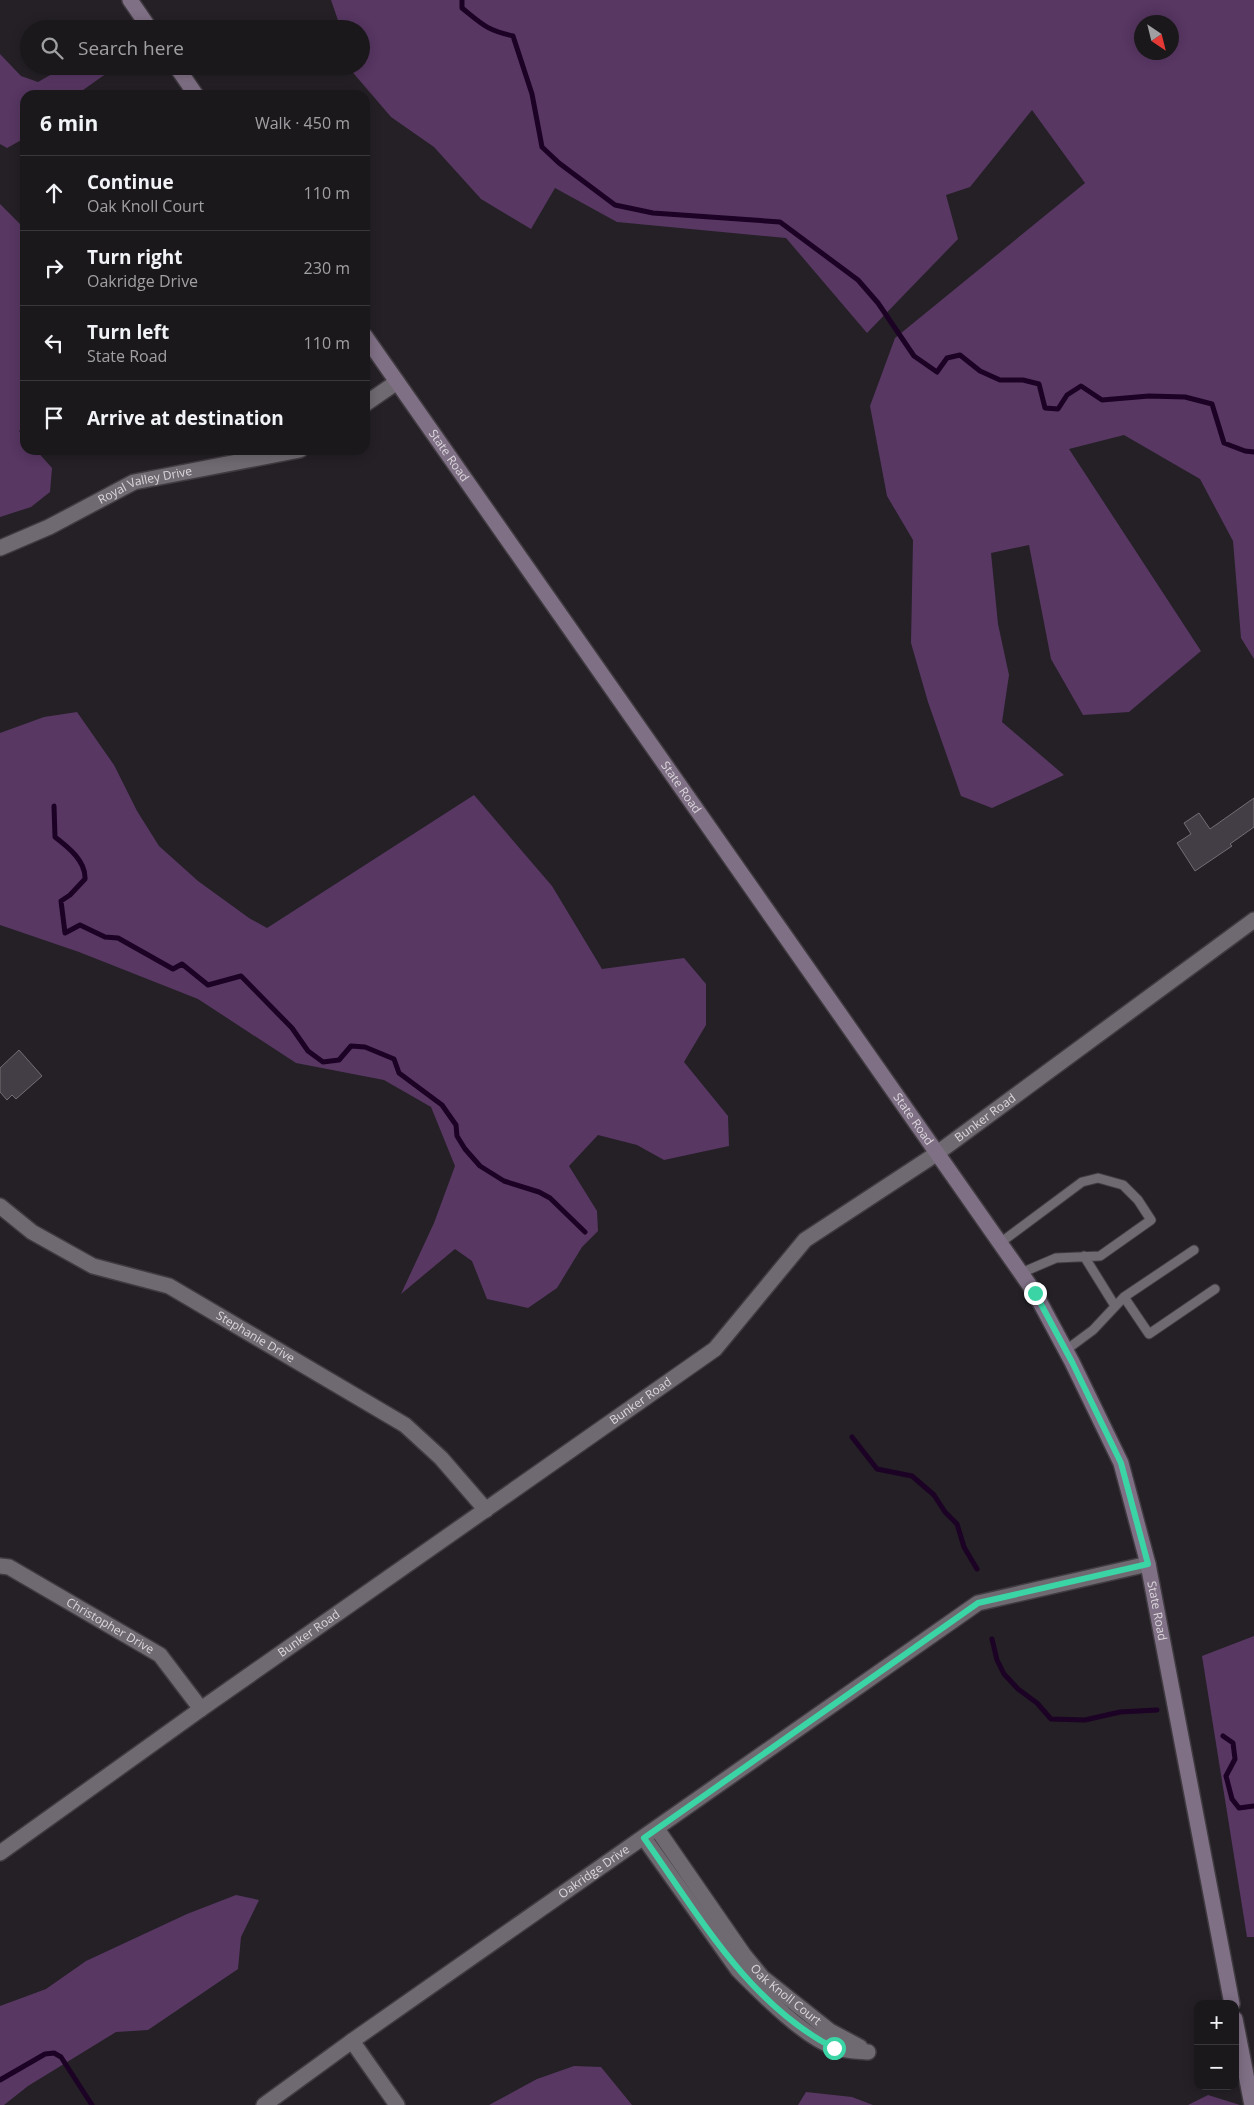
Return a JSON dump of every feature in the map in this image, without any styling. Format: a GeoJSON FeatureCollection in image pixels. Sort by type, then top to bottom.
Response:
{"type":"FeatureCollection","features":[{"type":"Feature","properties":{"kind":"main road"},"geometry":{"type":"LineString","coordinates":[[130,0],[144,20]]}},
{"type":"Feature","properties":{"kind":"main road"},"geometry":{"type":"LineString","coordinates":[[182,75],[193,90]]}},
{"type":"Feature","properties":{"kind":"main road","name":"State Road"},"geometry":{"type":"LineString","coordinates":[[370,343],[1035,1293],[1066,1350],[1121,1463],[1148,1564],[1231,2000]]}},
{"type":"Feature","properties":{"kind":"main road"},"geometry":{"type":"LineString","coordinates":[[1239,2039],[1252,2105]]}},
{"type":"Feature","properties":{"kind":"street"},"geometry":{"type":"LineString","coordinates":[[370,401],[397,382]]}},
{"type":"Feature","properties":{"kind":"street","name":"Royal Valley Drive"},"geometry":{"type":"LineString","coordinates":[[0,548],[49,527],[134,482],[274,455]]}},
{"type":"Feature","properties":{"kind":"street","name":"Bunker Road"},"geometry":{"type":"LineString","coordinates":[[0,1852],[715,1349],[805,1240],[936,1154],[1254,920]]}},
{"type":"Feature","properties":{"kind":"street","name":"Stephanie Drive"},"geometry":{"type":"LineString","coordinates":[[0,1206],[32,1232],[94,1266],[170,1286],[405,1425],[440,1458],[486,1510]]}},
{"type":"Feature","properties":{"kind":"street","name":"Oakridge Drive"},"geometry":{"type":"LineString","coordinates":[[264,2105],[352,2041],[978,1603],[1148,1564]]}},
{"type":"Feature","properties":{"kind":"street","name":"Christopher Drive"},"geometry":{"type":"LineString","coordinates":[[0,1566],[9,1567],[160,1655],[201,1709]]}},
{"type":"Feature","properties":{"kind":"street","name":"Oak Knoll Court"},"geometry":{"type":"LineString","coordinates":[[644,1838],[738,1970],[757,1989],[811,2036],[834,2048],[868,2052],[830,2031],[762,1977],[744,1955],[656,1829]]}},
{"type":"Feature","properties":{"kind":"street"},"geometry":{"type":"LineString","coordinates":[[352,2041],[398,2105]]}},
{"type":"Feature","properties":{"kind":"lane"},"geometry":{"type":"LineString","coordinates":[[1000,1243],[1082,1182],[1098,1178],[1123,1186],[1138,1200],[1151,1220],[1100,1256],[1056,1258],[1021,1273]]}},
{"type":"Feature","properties":{"kind":"lane"},"geometry":{"type":"LineString","coordinates":[[1066,1350],[1093,1330],[1124,1297],[1194,1250]]}},
{"type":"Feature","properties":{"kind":"lane"},"geometry":{"type":"LineString","coordinates":[[1084,1256],[1115,1306]]}},
{"type":"Feature","properties":{"kind":"lane"},"geometry":{"type":"LineString","coordinates":[[1124,1297],[1149,1334],[1215,1289]]}},
{"type":"Feature","properties":{"kind":"shaded area"},"geometry":{"type":"Polygon","coordinates":[[[331,0],[1254,0],[1254,659],[1241,638],[1233,541],[1200,479],[1124,435],[1069,449],[1201,651],[1129,712],[1083,715],[1051,659],[1029,545],[991,553],[998,624],[1009,675],[1002,722],[1064,775],[992,808],[961,796],[928,702],[911,643],[913,540],[887,496],[870,406],[895,338],[1085,183],[1032,110],[970,187],[946,195],[958,239],[867,333],[786,238],[617,222],[555,188],[531,229],[481,199],[434,147],[391,117],[370,92],[370,90],[368,90],[355,75],[370,75],[370,20],[338,20],[331,0]]]}},
{"type":"Feature","properties":{"kind":"shaded area"},"geometry":{"type":"Polygon","coordinates":[[[0,54],[21,76],[38,82],[50,75],[104,75],[83,90],[20,90],[20,141],[7,148],[0,144],[0,54]]]}},
{"type":"Feature","properties":{"kind":"shaded area"},"geometry":{"type":"Polygon","coordinates":[[[0,204],[20,224],[20,455],[40,455],[52,468],[50,492],[31,507],[0,517],[0,204]]]}},
{"type":"Feature","properties":{"kind":"shaded area"},"geometry":{"type":"Polygon","coordinates":[[[77,712],[114,765],[137,811],[159,846],[198,881],[249,918],[267,928],[474,795],[552,886],[602,969],[684,958],[706,984],[706,1025],[684,1062],[728,1116],[729,1146],[664,1160],[637,1145],[598,1135],[569,1166],[597,1211],[598,1231],[582,1247],[557,1288],[528,1308],[487,1299],[472,1261],[455,1249],[401,1294],[434,1223],[455,1166],[431,1107],[384,1080],[296,1063],[198,999],[79,952],[0,925],[0,733],[44,717],[77,712]]]}},
{"type":"Feature","properties":{"kind":"shaded area"},"geometry":{"type":"Polygon","coordinates":[[[1254,1636],[1254,1937],[1247,1937],[1202,1656],[1254,1636]]]}},
{"type":"Feature","properties":{"kind":"shaded area"},"geometry":{"type":"Polygon","coordinates":[[[236,1895],[259,1900],[241,1937],[238,1969],[148,2030],[116,2032],[28,2086],[4,2105],[0,2105],[0,2006],[46,1989],[86,1961],[187,1914],[236,1895]]]}},
{"type":"Feature","properties":{"kind":"shaded area"},"geometry":{"type":"Polygon","coordinates":[[[574,2066],[601,2067],[632,2105],[489,2105],[537,2079],[574,2066]]]}},
{"type":"Feature","properties":{"kind":"shaded area"},"geometry":{"type":"Polygon","coordinates":[[[806,2092],[852,2097],[873,2105],[798,2105],[806,2092]]]}},
{"type":"Feature","properties":{"kind":"shaded area"},"geometry":{"type":"Polygon","coordinates":[[[1208,2095],[1240,2105],[1188,2105],[1208,2095]]]}},
{"type":"Feature","properties":{"kind":"building"},"geometry":{"type":"Polygon","coordinates":[[[1254,798],[1254,827],[1230,844],[1232,846],[1195,871],[1177,843],[1191,834],[1184,823],[1199,813],[1210,829],[1254,798]]]}},
{"type":"Feature","properties":{"kind":"building"},"geometry":{"type":"Polygon","coordinates":[[[19,1050],[42,1076],[16,1099],[12,1095],[7,1100],[0,1092],[0,1068],[19,1050]]]}},
{"type":"Feature","properties":{"kind":"waterway"},"geometry":{"type":"LineString","coordinates":[[462,0],[462,8],[481,23],[491,29],[513,36],[532,94],[542,147],[559,163],[615,205],[653,213],[780,222],[858,280],[878,303],[914,356],[937,372],[947,358],[960,355],[980,371],[1000,380],[1023,380],[1039,384],[1045,408],[1058,409],[1067,395],[1081,386],[1102,400],[1149,396],[1185,397],[1212,404],[1224,443],[1245,451],[1254,452]]}},
{"type":"Feature","properties":{"kind":"waterway"},"geometry":{"type":"LineString","coordinates":[[54,806],[55,837],[75,855],[85,872],[85,879],[70,895],[61,901],[65,933],[80,925],[105,937],[118,938],[173,969],[182,964],[208,985],[241,976],[292,1028],[308,1051],[323,1062],[339,1060],[351,1046],[365,1047],[394,1059],[399,1073],[442,1105],[456,1125],[457,1136],[465,1149],[480,1166],[504,1181],[539,1192],[550,1198],[585,1232]]}},
{"type":"Feature","properties":{"kind":"waterway"},"geometry":{"type":"LineString","coordinates":[[852,1437],[877,1469],[912,1476],[934,1495],[945,1512],[957,1524],[964,1547],[977,1569]]}},
{"type":"Feature","properties":{"kind":"waterway"},"geometry":{"type":"LineString","coordinates":[[992,1639],[997,1660],[1004,1674],[1018,1689],[1037,1703],[1051,1719],[1085,1720],[1120,1712],[1157,1710]]}},
{"type":"Feature","properties":{"kind":"waterway"},"geometry":{"type":"LineString","coordinates":[[1223,1736],[1233,1743],[1235,1759],[1226,1776],[1232,1799],[1239,1808],[1254,1806]]}},
{"type":"Feature","properties":{"kind":"waterway"},"geometry":{"type":"LineString","coordinates":[[0,2080],[45,2054],[54,2053],[61,2057],[92,2105]]}},
{"type":"Feature","properties":{"kind":"route"},"geometry":{"type":"LineString","coordinates":[[834,2048],[811,2036],[738,1970],[644,1838],[978,1603],[1148,1564],[1121,1463],[1072,1362],[1035,1293]]}}]}
